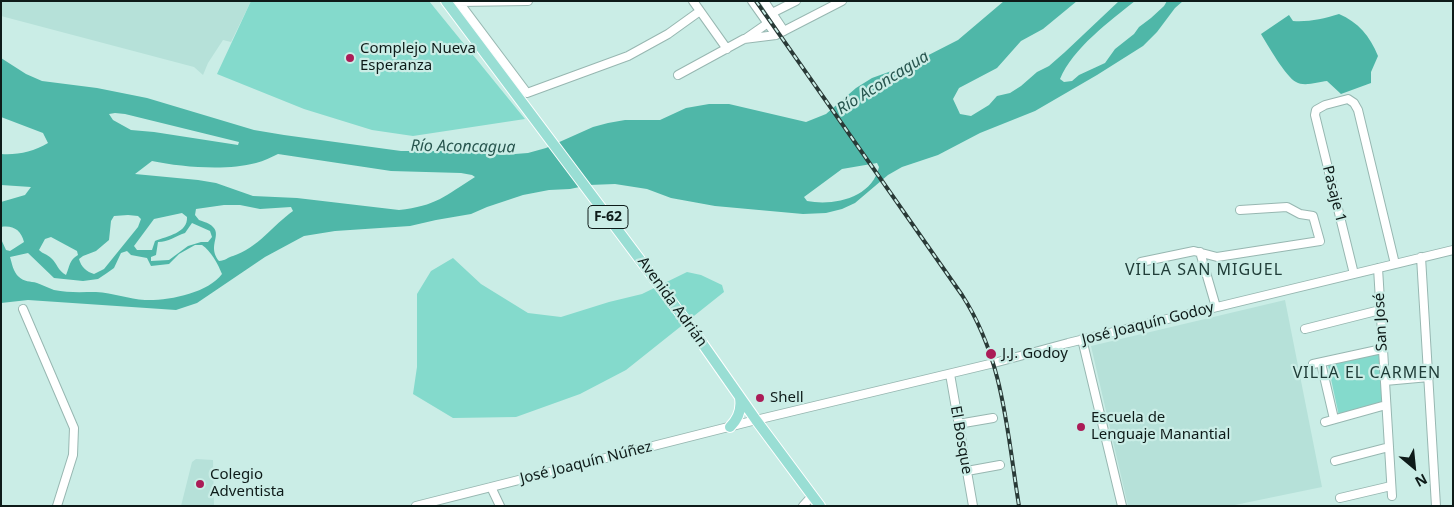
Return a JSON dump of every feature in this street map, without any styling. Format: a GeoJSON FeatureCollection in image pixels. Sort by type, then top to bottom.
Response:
{"type":"FeatureCollection","features":[{"type":"Feature","properties":{"kind":"main road","name":"F-62"},"geometry":{"type":"LineString","coordinates":[[446,1],[524,97]]}},
{"type":"Feature","properties":{"kind":"main road","name":"Avenida Adrián"},"geometry":{"type":"LineString","coordinates":[[524,97],[820,506]]}},
{"type":"Feature","properties":{"kind":"main road"},"geometry":{"type":"LineString","coordinates":[[730,427],[739,415],[740,397]]}},
{"type":"Feature","properties":{"kind":"street"},"geometry":{"type":"LineString","coordinates":[[458,2],[528,1]]}},
{"type":"Feature","properties":{"kind":"street"},"geometry":{"type":"LineString","coordinates":[[693,1],[727,49]]}},
{"type":"Feature","properties":{"kind":"street"},"geometry":{"type":"LineString","coordinates":[[752,1],[776,35]]}},
{"type":"Feature","properties":{"kind":"street"},"geometry":{"type":"LineString","coordinates":[[764,1],[784,31]]}},
{"type":"Feature","properties":{"kind":"street"},"geometry":{"type":"LineString","coordinates":[[772,13],[796,1]]}},
{"type":"Feature","properties":{"kind":"street"},"geometry":{"type":"LineString","coordinates":[[744,40],[776,35],[842,1]]}},
{"type":"Feature","properties":{"kind":"street"},"geometry":{"type":"LineString","coordinates":[[458,2],[524,97],[628,56],[668,34],[700,11]]}},
{"type":"Feature","properties":{"kind":"street"},"geometry":{"type":"LineString","coordinates":[[678,75],[744,40],[768,23]]}},
{"type":"Feature","properties":{"kind":"street","name":"Pasaje 1"},"geometry":{"type":"LineString","coordinates":[[1354,274],[1315,115],[1319,107],[1348,99],[1356,106],[1395,264]]}},
{"type":"Feature","properties":{"kind":"street"},"geometry":{"type":"LineString","coordinates":[[1141,262],[1194,251],[1217,257],[1320,241],[1314,216],[1300,214],[1287,207],[1240,210]]}},
{"type":"Feature","properties":{"kind":"street","name":"José Joaquín Godoy"},"geometry":{"type":"LineString","coordinates":[[756,420],[1453,250]]}},
{"type":"Feature","properties":{"kind":"street"},"geometry":{"type":"LineString","coordinates":[[1200,252],[1216,307]]}},
{"type":"Feature","properties":{"kind":"street"},"geometry":{"type":"LineString","coordinates":[[1421,257],[1436,506]]}},
{"type":"Feature","properties":{"kind":"street","name":"San José"},"geometry":{"type":"LineString","coordinates":[[1378,268],[1392,496]]}},
{"type":"Feature","properties":{"kind":"street"},"geometry":{"type":"LineString","coordinates":[[23,309],[74,428],[73,455],[57,506]]}},
{"type":"Feature","properties":{"kind":"street"},"geometry":{"type":"LineString","coordinates":[[1305,329],[1380,310]]}},
{"type":"Feature","properties":{"kind":"street"},"geometry":{"type":"LineString","coordinates":[[1082,339],[1122,506]]}},
{"type":"Feature","properties":{"kind":"street"},"geometry":{"type":"LineString","coordinates":[[1334,419],[1317,364],[1382,349]]}},
{"type":"Feature","properties":{"kind":"street","name":"El Bosque"},"geometry":{"type":"LineString","coordinates":[[950,374],[973,506]]}},
{"type":"Feature","properties":{"kind":"street"},"geometry":{"type":"LineString","coordinates":[[1385,381],[1428,377]]}},
{"type":"Feature","properties":{"kind":"street"},"geometry":{"type":"LineString","coordinates":[[1325,422],[1386,405]]}},
{"type":"Feature","properties":{"kind":"street"},"geometry":{"type":"LineString","coordinates":[[958,424],[993,418]]}},
{"type":"Feature","properties":{"kind":"street","name":"José Joaquín Núñez"},"geometry":{"type":"LineString","coordinates":[[416,506],[756,420]]}},
{"type":"Feature","properties":{"kind":"street"},"geometry":{"type":"LineString","coordinates":[[1335,461],[1389,447]]}},
{"type":"Feature","properties":{"kind":"street"},"geometry":{"type":"LineString","coordinates":[[967,471],[1000,465]]}},
{"type":"Feature","properties":{"kind":"street"},"geometry":{"type":"LineString","coordinates":[[1340,498],[1391,486]]}},
{"type":"Feature","properties":{"kind":"street"},"geometry":{"type":"LineString","coordinates":[[491,487],[500,506]]}},
{"type":"Feature","properties":{"kind":"street"},"geometry":{"type":"LineString","coordinates":[[803,506],[812,496]]}},
{"type":"Feature","properties":{"kind":"shaded area"},"geometry":{"type":"Polygon","coordinates":[[[1,1],[251,1],[231,42],[223,40],[208,63],[203,75],[194,67],[1,16],[1,1]]]}},
{"type":"Feature","properties":{"kind":"shaded area","name":"Complejo Nueva Esperanza"},"geometry":{"type":"Polygon","coordinates":[[[251,1],[429,1],[525,119],[413,136],[372,130],[304,109],[217,74],[251,1]]]}},
{"type":"Feature","properties":{"kind":"shaded area"},"geometry":{"type":"Polygon","coordinates":[[[1339,14],[1363,30],[1378,56],[1371,72],[1371,83],[1341,94],[1327,81],[1303,84],[1292,79],[1277,60],[1261,34],[1289,15],[1293,21],[1299,21],[1316,20],[1339,14]]]}},
{"type":"Feature","properties":{"kind":"shaded area"},"geometry":{"type":"Polygon","coordinates":[[[453,258],[481,284],[528,313],[561,317],[642,294],[687,272],[701,275],[722,285],[724,292],[626,370],[580,394],[516,417],[453,418],[413,394],[417,367],[417,294],[431,271],[453,258]]]}},
{"type":"Feature","properties":{"kind":"shaded area"},"geometry":{"type":"Polygon","coordinates":[[[1285,300],[1322,487],[1230,506],[1128,506],[1091,346],[1285,300]]]}},
{"type":"Feature","properties":{"kind":"shaded area"},"geometry":{"type":"Polygon","coordinates":[[[1380,352],[1384,405],[1339,416],[1328,365],[1380,352]]]}},
{"type":"Feature","properties":{"kind":"shaded area","name":"Colegio Adventista"},"geometry":{"type":"Polygon","coordinates":[[[196,459],[213,460],[214,506],[181,506],[192,462],[196,459]]]}},
{"type":"Feature","properties":{"kind":"water","name":"Río Aconcagua"},"geometry":{"type":"Polygon","coordinates":[[[1004,1],[1077,1],[1043,29],[1021,41],[997,68],[959,88],[953,99],[960,114],[971,116],[989,105],[997,96],[1010,93],[1037,72],[1049,66],[1119,1],[1135,1],[1083,46],[1060,79],[1064,82],[1072,81],[1079,75],[1105,63],[1115,49],[1134,34],[1167,1],[1183,1],[1143,46],[1097,75],[1035,111],[980,133],[938,155],[902,167],[888,175],[855,203],[842,209],[826,213],[803,214],[715,206],[671,198],[647,189],[615,184],[589,185],[523,195],[471,214],[410,226],[335,231],[304,236],[265,257],[197,303],[176,310],[28,300],[1,303],[1,239],[6,250],[10,251],[24,242],[21,234],[16,229],[1,227],[1,202],[25,195],[31,187],[1,185],[1,154],[25,152],[37,149],[48,143],[43,133],[1,117],[1,58],[26,74],[42,81],[97,88],[147,98],[254,130],[401,151],[477,151],[502,155],[528,153],[546,148],[593,127],[608,123],[625,120],[660,120],[686,108],[709,104],[729,104],[806,122],[826,114],[856,88],[872,78],[911,64],[958,40],[1004,1]],[[109,114],[113,120],[131,130],[238,145],[239,142],[125,114],[109,114]],[[278,154],[259,162],[231,167],[218,167],[176,165],[152,161],[135,174],[216,183],[253,196],[297,198],[399,210],[431,203],[448,195],[475,177],[461,173],[391,171],[278,154]],[[877,163],[842,169],[804,197],[807,201],[818,202],[840,201],[851,198],[869,186],[875,178],[879,167],[877,163]],[[224,205],[196,209],[195,215],[199,220],[214,228],[216,237],[214,248],[219,261],[250,248],[293,211],[291,207],[260,209],[240,205],[224,205]],[[182,213],[154,219],[134,246],[137,250],[152,250],[155,241],[171,235],[184,227],[187,217],[182,213]],[[128,215],[114,216],[111,221],[109,240],[96,251],[79,259],[83,267],[91,273],[94,274],[104,269],[138,227],[141,219],[138,216],[128,215]],[[192,223],[185,233],[169,240],[158,242],[156,255],[151,257],[151,261],[169,260],[188,246],[208,242],[212,237],[210,231],[192,223]],[[51,237],[45,239],[39,250],[48,256],[66,275],[71,261],[78,255],[77,251],[51,237]],[[195,245],[179,254],[169,264],[151,266],[147,258],[131,255],[127,251],[121,253],[114,268],[107,273],[98,279],[83,281],[54,278],[28,253],[10,257],[17,275],[25,281],[37,283],[54,290],[96,292],[145,300],[165,299],[198,291],[216,281],[222,274],[214,258],[202,245],[195,245]]]}},
{"type":"Feature","properties":{"kind":"railway"},"geometry":{"type":"LineString","coordinates":[[756,1],[962,295],[976,320],[987,345],[1002,397],[1019,506]]}},
{"type":"Feature","properties":{"kind":"place","name":"Complejo Nueva Esperanza"},"geometry":{"type":"Point","coordinates":[350,58]}},
{"type":"Feature","properties":{"kind":"place","name":"J.J. Godoy"},"geometry":{"type":"Point","coordinates":[991,354]}},
{"type":"Feature","properties":{"kind":"place","name":"Shell"},"geometry":{"type":"Point","coordinates":[760,398]}},
{"type":"Feature","properties":{"kind":"place","name":"Escuela de Lenguaje Manantial"},"geometry":{"type":"Point","coordinates":[1081,427]}},
{"type":"Feature","properties":{"kind":"place","name":"Colegio Adventista"},"geometry":{"type":"Point","coordinates":[200,484]}},
{"type":"Feature","properties":{"kind":"district","name":"VILLA SAN MIGUEL"},"geometry":{"type":"Point","coordinates":[1204,270]}},
{"type":"Feature","properties":{"kind":"district","name":"VILLA EL CARMEN"},"geometry":{"type":"Point","coordinates":[1367,373]}}]}
